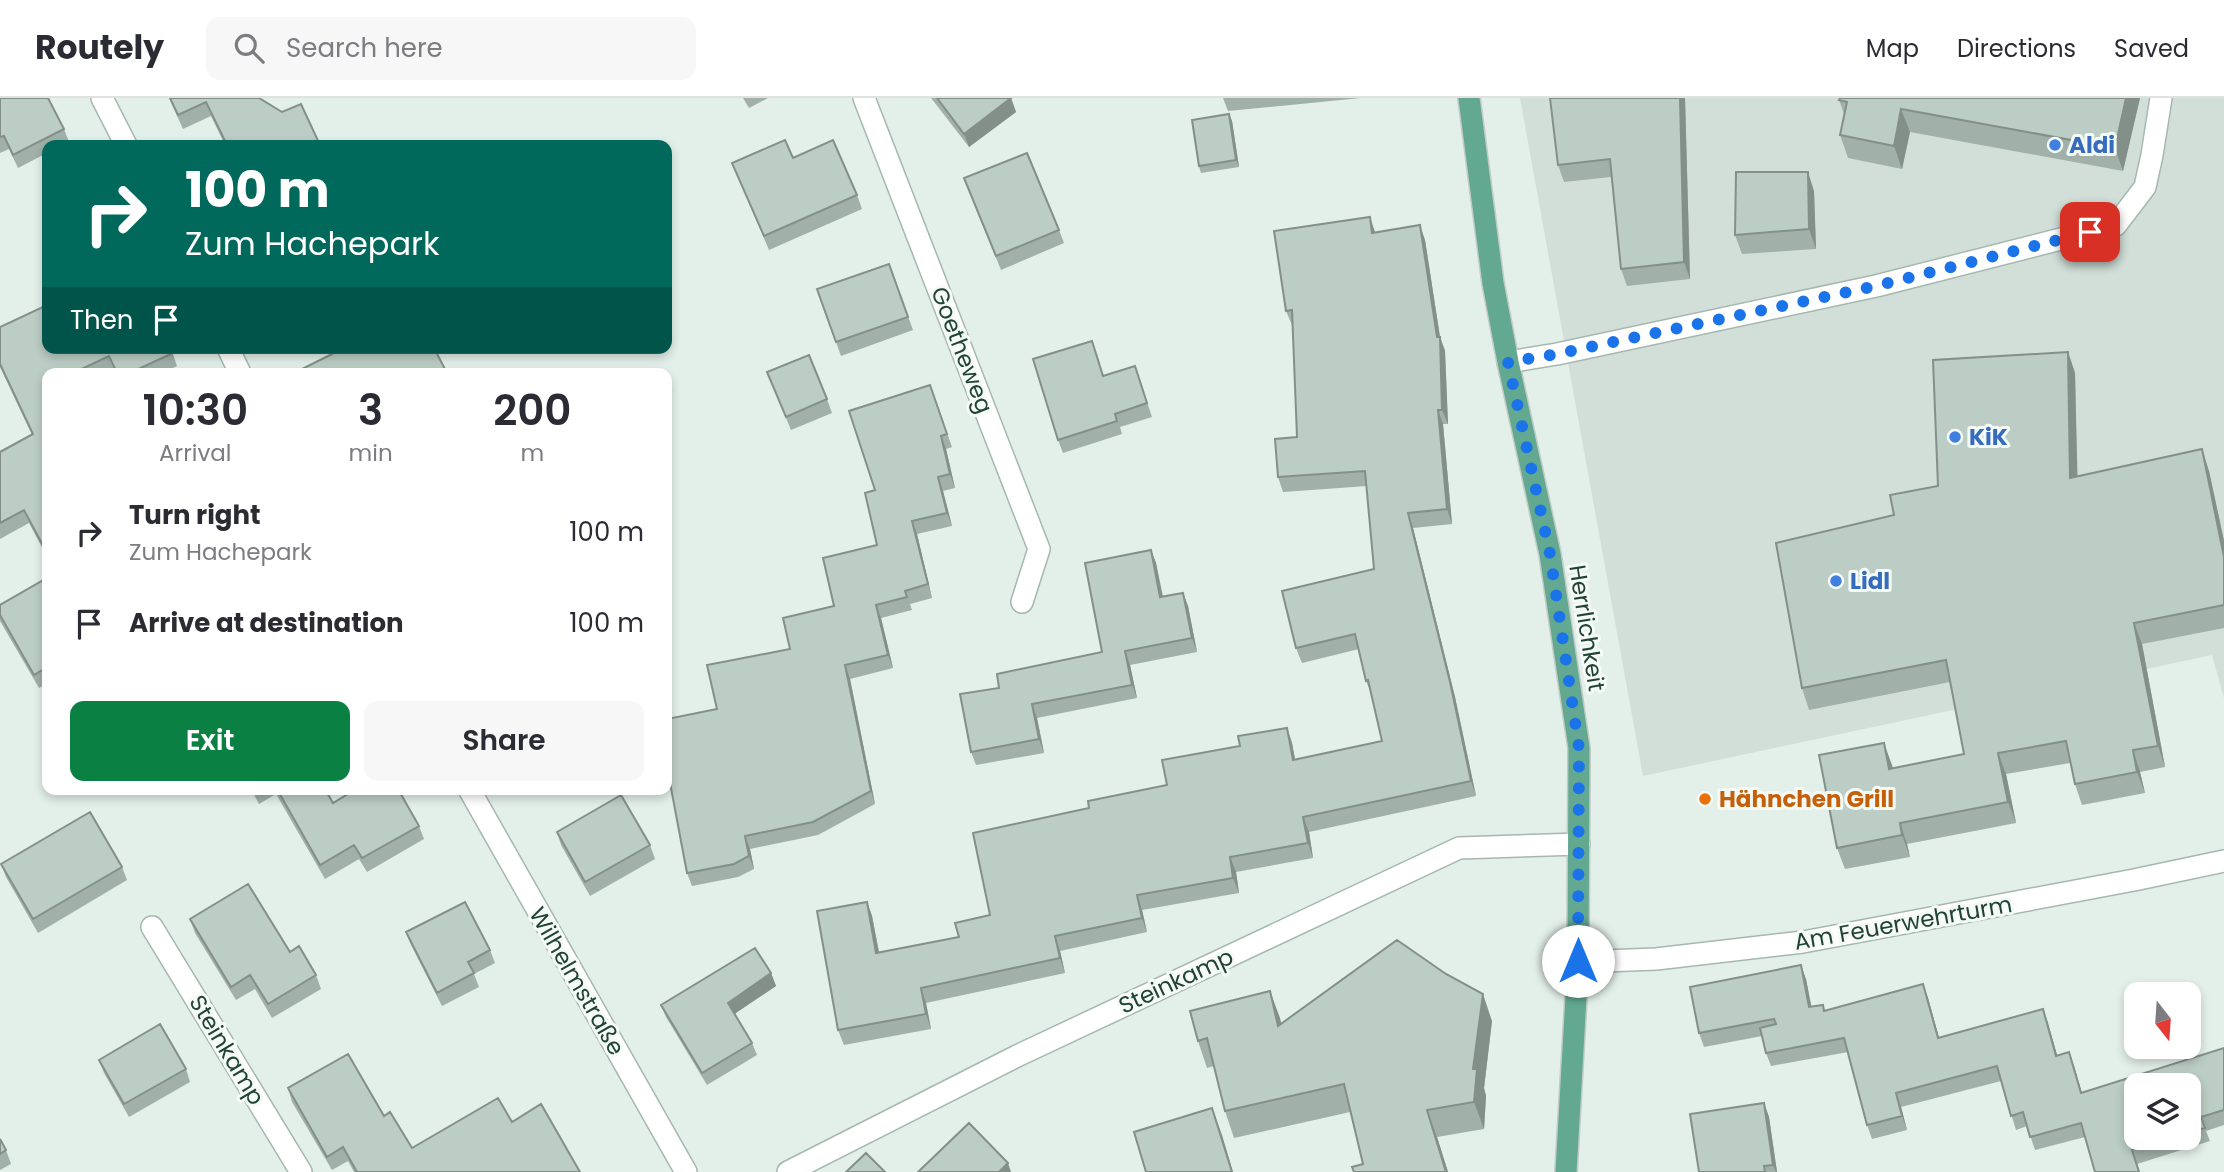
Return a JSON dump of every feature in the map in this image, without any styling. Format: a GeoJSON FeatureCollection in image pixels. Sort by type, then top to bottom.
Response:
{"type":"FeatureCollection","features":[{"type":"Feature","properties":{"kind":"main road","name":"Herrlichkeit"},"geometry":{"type":"LineString","coordinates":[[1469,98],[1493,283],[1550,554],[1579,748],[1578,961],[1566,1172]]}},
{"type":"Feature","properties":{"kind":"street"},"geometry":{"type":"LineString","coordinates":[[102,98],[123,140]]}},
{"type":"Feature","properties":{"kind":"street","name":"Goetheweg"},"geometry":{"type":"LineString","coordinates":[[863,98],[1039,549],[1022,602]]}},
{"type":"Feature","properties":{"kind":"street"},"geometry":{"type":"LineString","coordinates":[[1508,362],[1876,286],[2116,225],[2145,187],[2161,98]]}},
{"type":"Feature","properties":{"kind":"street","name":"Wilhelmstraße"},"geometry":{"type":"LineString","coordinates":[[472,795],[685,1172]]}},
{"type":"Feature","properties":{"kind":"street","name":"Steinkamp"},"geometry":{"type":"LineString","coordinates":[[788,1172],[1017,1056],[1459,848],[1579,844]]}},
{"type":"Feature","properties":{"kind":"street","name":"Am Feuerwehrturm"},"geometry":{"type":"LineString","coordinates":[[1578,961],[1656,959],[1803,942],[2121,883],[2224,861]]}},
{"type":"Feature","properties":{"kind":"street","name":"Steinkamp"},"geometry":{"type":"LineString","coordinates":[[152,927],[301,1172]]}},
{"type":"Feature","properties":{"kind":"shaded area"},"geometry":{"type":"Polygon","coordinates":[[[1520,98],[2224,98],[2224,698],[2212,655],[1643,776],[1520,98]]]}},
{"type":"Feature","properties":{"kind":"building"},"geometry":{"type":"Polygon","coordinates":[[[0,98],[48,98],[64,129],[13,155],[4,136],[0,137],[0,98]]]}},
{"type":"Feature","properties":{"kind":"building"},"geometry":{"type":"Polygon","coordinates":[[[170,98],[259,98],[282,112],[301,104],[318,140],[225,140],[206,102],[178,115],[170,98]]]}},
{"type":"Feature","properties":{"kind":"building"},"geometry":{"type":"Polygon","coordinates":[[[937,98],[1011,98],[964,134],[937,98]]]}},
{"type":"Feature","properties":{"kind":"building"},"geometry":{"type":"Polygon","coordinates":[[[1550,98],[1680,98],[1684,262],[1621,269],[1610,159],[1558,165],[1550,98]]]}},
{"type":"Feature","properties":{"kind":"building"},"geometry":{"type":"Polygon","coordinates":[[[2126,98],[2115,148],[1901,109],[1894,146],[1840,135],[1847,102],[1839,100],[2126,98]]]}},
{"type":"Feature","properties":{"kind":"building"},"geometry":{"type":"Polygon","coordinates":[[[1229,114],[1236,160],[1199,166],[1192,120],[1229,114]]]}},
{"type":"Feature","properties":{"kind":"building"},"geometry":{"type":"Polygon","coordinates":[[[785,140],[793,158],[833,140],[857,195],[764,236],[732,163],[785,140]]]}},
{"type":"Feature","properties":{"kind":"building"},"geometry":{"type":"Polygon","coordinates":[[[1027,153],[1059,230],[996,256],[964,178],[1027,153]]]}},
{"type":"Feature","properties":{"kind":"building"},"geometry":{"type":"Polygon","coordinates":[[[1736,172],[1808,172],[1809,229],[1735,235],[1736,172]]]}},
{"type":"Feature","properties":{"kind":"building"},"geometry":{"type":"Polygon","coordinates":[[[1370,217],[1372,233],[1420,225],[1437,337],[1440,337],[1442,410],[1438,410],[1447,509],[1408,513],[1450,682],[1471,781],[1303,817],[1308,843],[1230,857],[1233,878],[1137,895],[1142,918],[1055,936],[1060,958],[921,988],[926,1014],[838,1030],[817,911],[867,902],[876,953],[959,937],[955,923],[990,915],[973,833],[1089,808],[1088,801],[1167,785],[1162,760],[1240,746],[1238,736],[1287,728],[1293,760],[1382,741],[1355,634],[1296,648],[1282,591],[1374,569],[1365,471],[1278,477],[1275,439],[1297,437],[1292,310],[1286,311],[1274,231],[1370,217]]]}},
{"type":"Feature","properties":{"kind":"building"},"geometry":{"type":"Polygon","coordinates":[[[889,264],[908,317],[836,342],[817,289],[889,264]]]}},
{"type":"Feature","properties":{"kind":"building"},"geometry":{"type":"Polygon","coordinates":[[[42,307],[42,354],[171,354],[141,368],[115,368],[109,356],[84,368],[42,368],[42,544],[24,510],[0,523],[0,452],[33,434],[0,364],[0,327],[42,307]]]}},
{"type":"Feature","properties":{"kind":"building"},"geometry":{"type":"Polygon","coordinates":[[[1092,341],[1103,376],[1135,366],[1147,403],[1115,414],[1117,421],[1058,440],[1033,359],[1092,341]]]}},
{"type":"Feature","properties":{"kind":"building"},"geometry":{"type":"Polygon","coordinates":[[[2068,352],[2070,478],[2202,449],[2224,557],[2224,605],[2134,623],[2158,746],[2133,750],[2137,772],[2075,784],[2066,741],[1998,753],[2008,802],[1900,823],[1902,835],[1837,848],[1819,755],[1884,743],[1889,769],[1964,754],[1946,660],[1802,688],[1776,543],[1894,515],[1890,495],[1938,486],[1933,360],[2068,352]]]}},
{"type":"Feature","properties":{"kind":"building"},"geometry":{"type":"Polygon","coordinates":[[[332,354],[437,354],[444,368],[304,368],[332,354]]]}},
{"type":"Feature","properties":{"kind":"building"},"geometry":{"type":"Polygon","coordinates":[[[809,355],[827,399],[786,417],[767,372],[809,355]]]}},
{"type":"Feature","properties":{"kind":"building"},"geometry":{"type":"Polygon","coordinates":[[[930,385],[947,434],[941,436],[950,474],[938,477],[947,513],[912,521],[928,584],[905,591],[907,597],[876,605],[888,655],[845,665],[871,791],[813,822],[745,836],[749,856],[734,864],[687,873],[672,794],[672,718],[717,709],[707,665],[790,649],[783,618],[834,606],[823,558],[877,545],[865,493],[875,490],[849,411],[930,385]]]}},
{"type":"Feature","properties":{"kind":"building"},"geometry":{"type":"Polygon","coordinates":[[[1151,550],[1160,597],[1183,593],[1192,638],[1125,651],[1132,685],[1032,704],[1039,739],[971,752],[960,694],[999,688],[997,674],[1102,652],[1085,563],[1151,550]]]}},
{"type":"Feature","properties":{"kind":"building"},"geometry":{"type":"Polygon","coordinates":[[[42,581],[42,670],[34,675],[0,615],[0,605],[42,581]]]}},
{"type":"Feature","properties":{"kind":"building"},"geometry":{"type":"Polygon","coordinates":[[[280,795],[328,795],[333,803],[346,795],[401,795],[419,826],[362,858],[354,845],[320,865],[280,795]]]}},
{"type":"Feature","properties":{"kind":"building"},"geometry":{"type":"Polygon","coordinates":[[[621,795],[650,845],[585,882],[557,832],[621,795]]]}},
{"type":"Feature","properties":{"kind":"building"},"geometry":{"type":"Polygon","coordinates":[[[90,812],[122,867],[33,919],[1,864],[90,812]]]}},
{"type":"Feature","properties":{"kind":"building"},"geometry":{"type":"Polygon","coordinates":[[[248,884],[290,952],[299,946],[316,975],[268,1004],[250,975],[231,987],[190,919],[248,884]]]}},
{"type":"Feature","properties":{"kind":"building"},"geometry":{"type":"Polygon","coordinates":[[[465,902],[490,950],[468,962],[474,973],[437,993],[406,932],[465,902]]]}},
{"type":"Feature","properties":{"kind":"building"},"geometry":{"type":"Polygon","coordinates":[[[1397,940],[1446,974],[1483,994],[1473,1069],[1477,1069],[1474,1102],[1427,1110],[1446,1172],[1354,1172],[1352,1167],[1363,1164],[1344,1084],[1225,1111],[1207,1038],[1198,1041],[1190,1011],[1270,991],[1278,1026],[1397,940]]]}},
{"type":"Feature","properties":{"kind":"building"},"geometry":{"type":"Polygon","coordinates":[[[755,948],[771,973],[728,1003],[752,1043],[702,1073],[661,1005],[755,948]]]}},
{"type":"Feature","properties":{"kind":"building"},"geometry":{"type":"Polygon","coordinates":[[[1801,965],[1809,1007],[1823,1005],[1824,1011],[1923,984],[1938,1038],[2043,1009],[2056,1056],[2069,1052],[2081,1093],[2124,1079],[2124,1150],[2132,1150],[2139,1172],[2095,1172],[2081,1123],[2030,1137],[2023,1112],[2011,1116],[1997,1066],[1896,1093],[1902,1116],[1867,1125],[1844,1038],[1766,1053],[1760,1028],[1776,1024],[1774,1019],[1699,1033],[1690,987],[1801,965]]]}},
{"type":"Feature","properties":{"kind":"building"},"geometry":{"type":"Polygon","coordinates":[[[160,1024],[186,1069],[124,1104],[99,1060],[160,1024]]]}},
{"type":"Feature","properties":{"kind":"building"},"geometry":{"type":"Polygon","coordinates":[[[2224,1048],[2224,1110],[2201,1117],[2201,1073],[2145,1073],[2189,1059],[2202,1059],[2202,1055],[2224,1048]]]}},
{"type":"Feature","properties":{"kind":"building"},"geometry":{"type":"Polygon","coordinates":[[[348,1054],[384,1116],[390,1112],[412,1148],[498,1098],[512,1122],[541,1104],[580,1172],[357,1172],[343,1147],[327,1157],[288,1088],[348,1054]]]}},
{"type":"Feature","properties":{"kind":"building"},"geometry":{"type":"Polygon","coordinates":[[[1764,1103],[1773,1165],[1764,1166],[1765,1172],[1699,1172],[1690,1114],[1764,1103]]]}},
{"type":"Feature","properties":{"kind":"building"},"geometry":{"type":"Polygon","coordinates":[[[1212,1108],[1232,1172],[1146,1172],[1134,1132],[1212,1108]]]}},
{"type":"Feature","properties":{"kind":"building"},"geometry":{"type":"Polygon","coordinates":[[[969,1123],[1008,1163],[999,1172],[918,1172],[969,1123]]]}},
{"type":"Feature","properties":{"kind":"building"},"geometry":{"type":"Polygon","coordinates":[[[0,1139],[6,1150],[0,1154],[0,1139]]]}},
{"type":"Feature","properties":{"kind":"building"},"geometry":{"type":"Polygon","coordinates":[[[866,1153],[885,1172],[846,1172],[866,1153]]]}},
{"type":"Feature","properties":{"kind":"place","name":"Aldi"},"geometry":{"type":"Point","coordinates":[2055,145]}},
{"type":"Feature","properties":{"kind":"place","name":"KiK"},"geometry":{"type":"Point","coordinates":[1955,437]}},
{"type":"Feature","properties":{"kind":"place","name":"Lidl"},"geometry":{"type":"Point","coordinates":[1836,581]}},
{"type":"Feature","properties":{"kind":"place","name":"Hähnchen Grill"},"geometry":{"type":"Point","coordinates":[1705,799]}},
{"type":"Feature","properties":{"kind":"route"},"geometry":{"type":"LineString","coordinates":[[1578,961],[1579,748],[1550,554],[1508,362],[1876,286],[2090,232]]}}]}
